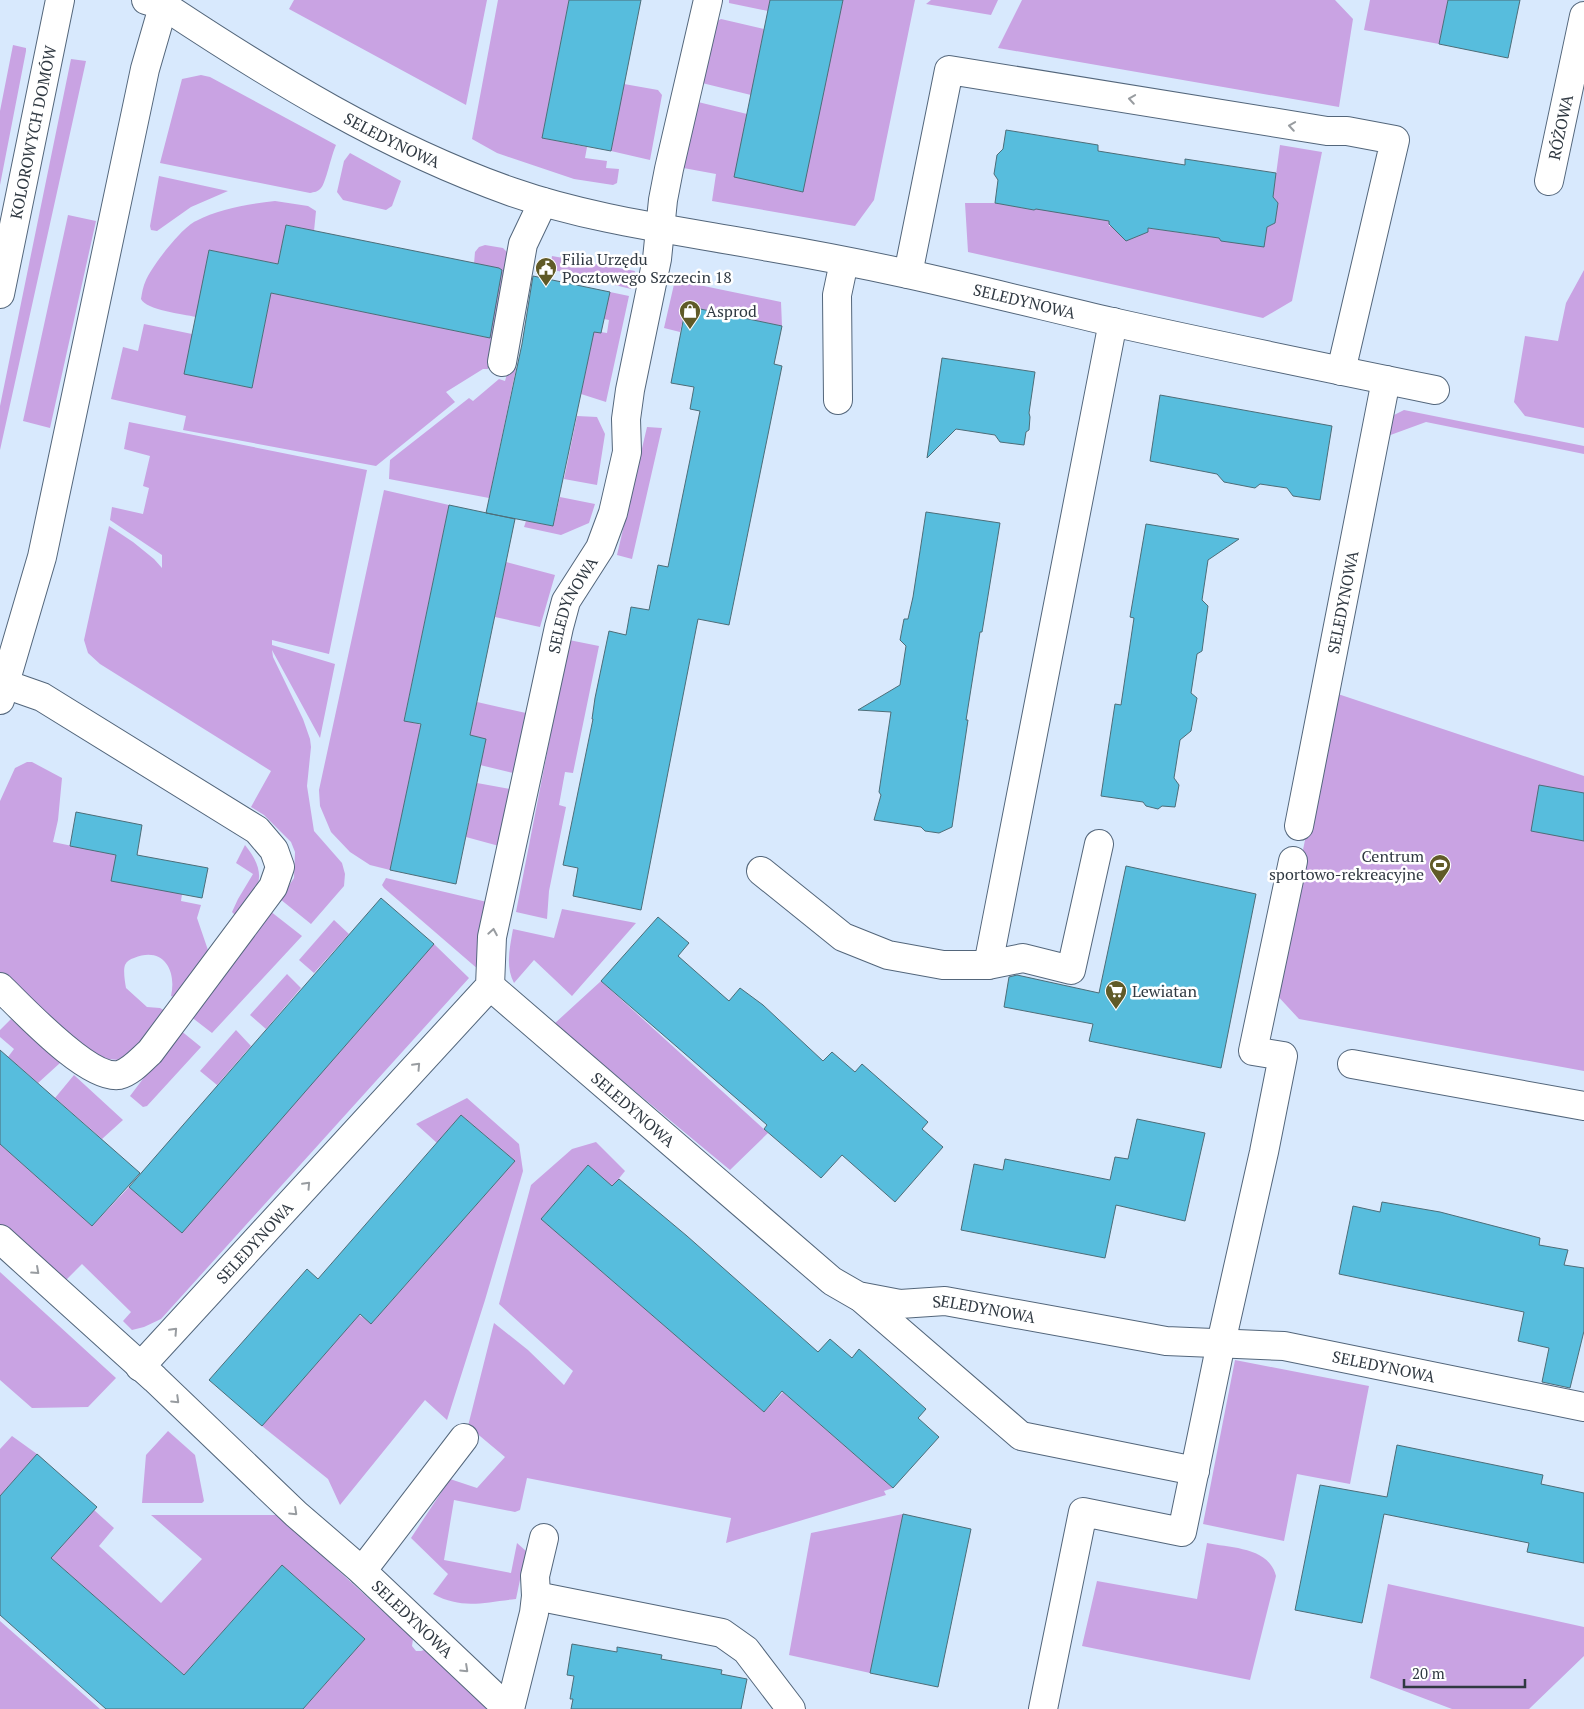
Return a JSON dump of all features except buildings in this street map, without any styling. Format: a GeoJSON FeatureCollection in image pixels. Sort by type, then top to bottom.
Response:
{"type":"FeatureCollection","features":[{"type":"Feature","properties":{"kind":"street","name":"SELEDYNOWA"},"geometry":{"type":"LineString","coordinates":[[140,1367],[490,986],[492,936],[559,627],[566,601],[600,548],[613,513],[627,452],[626,419],[630,390],[657,260],[663,200],[708,0]]}},
{"type":"Feature","properties":{"kind":"street","name":"KOLOROWYCH DOMÓW"},"geometry":{"type":"LineString","coordinates":[[0,294],[54,1]]}},
{"type":"Feature","properties":{"kind":"street","name":"SELEDYNOWA"},"geometry":{"type":"LineString","coordinates":[[158,2],[286,84],[357,124],[435,162],[543,202],[661,229],[769,246],[908,274],[1113,322],[1435,390]]}},
{"type":"Feature","properties":{"kind":"street"},"geometry":{"type":"LineString","coordinates":[[0,987],[75,1058],[99,1071],[118,1075],[133,1068],[150,1052],[273,887],[280,867],[274,850],[257,830],[42,697],[3,692],[42,557],[158,2]]}},
{"type":"Feature","properties":{"kind":"street","name":"RÓŻOWA"},"geometry":{"type":"LineString","coordinates":[[1549,181],[1584,16]]}},
{"type":"Feature","properties":{"kind":"street"},"geometry":{"type":"LineString","coordinates":[[908,274],[949,70],[1317,130],[1340,131],[1395,140],[1341,371]]}},
{"type":"Feature","properties":{"kind":"street"},"geometry":{"type":"LineString","coordinates":[[502,362],[523,244],[543,202]]}},
{"type":"Feature","properties":{"kind":"street"},"geometry":{"type":"LineString","coordinates":[[838,400],[837,295],[844,262]]}},
{"type":"Feature","properties":{"kind":"street"},"geometry":{"type":"LineString","coordinates":[[988,965],[1113,322]]}},
{"type":"Feature","properties":{"kind":"street","name":"SELEDYNOWA"},"geometry":{"type":"LineString","coordinates":[[1300,826],[1386,380]]}},
{"type":"Feature","properties":{"kind":"street"},"geometry":{"type":"LineString","coordinates":[[760,870],[843,937],[888,955],[943,965],[988,965],[1023,958],[1071,970],[1099,844]]}},
{"type":"Feature","properties":{"kind":"street"},"geometry":{"type":"LineString","coordinates":[[1043,1709],[1083,1512],[1182,1532],[1220,1343],[1264,1152],[1283,1056],[1253,1051],[1293,861]]}},
{"type":"Feature","properties":{"kind":"street","name":"SELEDYNOWA"},"geometry":{"type":"LineString","coordinates":[[490,986],[832,1280],[858,1296],[900,1304],[945,1301],[1166,1341],[1284,1346],[1584,1407]]}},
{"type":"Feature","properties":{"kind":"street"},"geometry":{"type":"LineString","coordinates":[[1352,1064],[1584,1106]]}},
{"type":"Feature","properties":{"kind":"street","name":"SELEDYNOWA"},"geometry":{"type":"LineString","coordinates":[[0,1238],[296,1514],[362,1571],[509,1709]]}},
{"type":"Feature","properties":{"kind":"street"},"geometry":{"type":"LineString","coordinates":[[858,1296],[1021,1436],[1195,1471]]}},
{"type":"Feature","properties":{"kind":"street"},"geometry":{"type":"LineString","coordinates":[[362,1571],[464,1438]]}},
{"type":"Feature","properties":{"kind":"street"},"geometry":{"type":"LineString","coordinates":[[509,1709],[534,1614],[536,1596],[535,1576],[544,1538]]}},
{"type":"Feature","properties":{"kind":"street"},"geometry":{"type":"LineString","coordinates":[[536,1596],[722,1633],[746,1650],[791,1709]]}},
{"type":"Feature","properties":{"kind":"shaded area"},"geometry":{"type":"Polygon","coordinates":[[[294,0],[487,0],[466,105],[289,9],[294,0]]]}},
{"type":"Feature","properties":{"kind":"shaded area"},"geometry":{"type":"Polygon","coordinates":[[[498,0],[569,0],[542,138],[587,147],[585,158],[607,161],[606,168],[619,169],[617,183],[613,185],[574,179],[497,153],[472,139],[498,0]]]}},
{"type":"Feature","properties":{"kind":"shaded area"},"geometry":{"type":"Polygon","coordinates":[[[729,0],[770,0],[768,11],[729,3],[729,0]]]}},
{"type":"Feature","properties":{"kind":"shaded area"},"geometry":{"type":"Polygon","coordinates":[[[843,0],[915,0],[874,200],[855,226],[712,201],[716,174],[678,167],[694,101],[747,114],[735,177],[802,192],[843,0]]]}},
{"type":"Feature","properties":{"kind":"shaded area"},"geometry":{"type":"Polygon","coordinates":[[[931,0],[998,0],[991,15],[926,4],[931,0]]]}},
{"type":"Feature","properties":{"kind":"shaded area"},"geometry":{"type":"Polygon","coordinates":[[[1022,0],[1335,0],[1353,19],[1339,107],[998,48],[1022,0]]]}},
{"type":"Feature","properties":{"kind":"shaded area"},"geometry":{"type":"Polygon","coordinates":[[[1370,0],[1448,0],[1439,44],[1364,30],[1370,0]]]}},
{"type":"Feature","properties":{"kind":"shaded area"},"geometry":{"type":"Polygon","coordinates":[[[721,19],[764,29],[751,95],[698,82],[710,25],[721,19]]]}},
{"type":"Feature","properties":{"kind":"shaded area"},"geometry":{"type":"Polygon","coordinates":[[[13,45],[26,48],[26,51],[0,185],[0,111],[13,45]]]}},
{"type":"Feature","properties":{"kind":"shaded area"},"geometry":{"type":"Polygon","coordinates":[[[71,59],[86,61],[0,450],[0,406],[71,59]]]}},
{"type":"Feature","properties":{"kind":"shaded area"},"geometry":{"type":"Polygon","coordinates":[[[201,75],[210,77],[336,145],[325,180],[320,189],[310,193],[160,163],[182,79],[201,75]]]}},
{"type":"Feature","properties":{"kind":"shaded area"},"geometry":{"type":"Polygon","coordinates":[[[624,84],[658,90],[662,95],[650,160],[611,151],[624,84]]]}},
{"type":"Feature","properties":{"kind":"shaded area"},"geometry":{"type":"Polygon","coordinates":[[[1280,145],[1322,152],[1292,301],[1263,318],[968,252],[965,203],[995,203],[1034,210],[1041,204],[1109,221],[1109,226],[1118,227],[1118,233],[1125,238],[1133,238],[1148,228],[1202,236],[1267,227],[1275,223],[1278,203],[1273,197],[1280,145]]]}},
{"type":"Feature","properties":{"kind":"shaded area"},"geometry":{"type":"Polygon","coordinates":[[[350,153],[401,181],[392,206],[386,210],[343,200],[337,192],[344,161],[350,153]]]}},
{"type":"Feature","properties":{"kind":"shaded area"},"geometry":{"type":"Polygon","coordinates":[[[159,176],[228,191],[191,207],[157,231],[151,230],[150,226],[159,176]]]}},
{"type":"Feature","properties":{"kind":"shaded area"},"geometry":{"type":"Polygon","coordinates":[[[275,201],[308,206],[316,211],[314,231],[286,225],[278,264],[209,250],[196,317],[157,309],[144,303],[141,299],[149,274],[168,248],[190,225],[224,210],[275,201]]]}},
{"type":"Feature","properties":{"kind":"shaded area"},"geometry":{"type":"Polygon","coordinates":[[[68,215],[96,221],[50,428],[23,421],[68,215]]]}},
{"type":"Feature","properties":{"kind":"shaded area"},"geometry":{"type":"Polygon","coordinates":[[[485,245],[503,248],[508,253],[488,369],[483,369],[446,392],[455,402],[376,466],[183,430],[186,416],[111,399],[123,347],[138,351],[144,324],[192,334],[194,376],[252,388],[271,293],[485,337],[474,264],[475,252],[479,247],[485,245]]]}},
{"type":"Feature","properties":{"kind":"shaded area"},"geometry":{"type":"Polygon","coordinates":[[[552,256],[635,271],[631,289],[550,269],[552,256]]]}},
{"type":"Feature","properties":{"kind":"shaded area"},"geometry":{"type":"Polygon","coordinates":[[[1584,270],[1584,428],[1525,416],[1514,402],[1525,336],[1558,341],[1566,303],[1584,270]]]}},
{"type":"Feature","properties":{"kind":"shaded area"},"geometry":{"type":"Polygon","coordinates":[[[675,280],[781,302],[782,326],[686,306],[680,332],[664,328],[675,280]]]}},
{"type":"Feature","properties":{"kind":"shaded area"},"geometry":{"type":"Polygon","coordinates":[[[610,292],[629,296],[606,402],[581,394],[594,331],[607,333],[609,320],[604,319],[610,292]]]}},
{"type":"Feature","properties":{"kind":"shaded area"},"geometry":{"type":"Polygon","coordinates":[[[509,367],[516,369],[489,498],[389,479],[390,460],[469,398],[473,401],[499,379],[505,381],[509,367]]]}},
{"type":"Feature","properties":{"kind":"shaded area"},"geometry":{"type":"Polygon","coordinates":[[[1404,410],[1584,446],[1584,454],[1426,422],[1385,437],[1390,417],[1404,410]]]}},
{"type":"Feature","properties":{"kind":"shaded area"},"geometry":{"type":"Polygon","coordinates":[[[577,416],[597,417],[605,434],[597,485],[564,479],[577,416]]]}},
{"type":"Feature","properties":{"kind":"shaded area"},"geometry":{"type":"Polygon","coordinates":[[[129,422],[367,470],[329,654],[272,640],[272,645],[335,664],[320,738],[272,650],[273,657],[303,719],[310,739],[311,747],[307,786],[314,831],[342,863],[345,874],[344,886],[311,924],[280,899],[294,878],[295,852],[291,842],[264,815],[251,807],[271,771],[100,664],[88,653],[84,640],[109,526],[133,542],[162,568],[162,555],[110,520],[112,507],[143,514],[149,488],[143,486],[150,456],[124,449],[129,422]]]}},
{"type":"Feature","properties":{"kind":"shaded area"},"geometry":{"type":"Polygon","coordinates":[[[647,427],[662,428],[632,559],[617,555],[647,427]]]}},
{"type":"Feature","properties":{"kind":"shaded area"},"geometry":{"type":"Polygon","coordinates":[[[384,490],[449,505],[404,720],[421,725],[390,870],[370,865],[350,852],[331,832],[320,806],[319,790],[384,490]]]}},
{"type":"Feature","properties":{"kind":"shaded area"},"geometry":{"type":"Polygon","coordinates":[[[560,497],[595,504],[589,523],[561,535],[524,527],[526,521],[553,526],[560,497]]]}},
{"type":"Feature","properties":{"kind":"shaded area"},"geometry":{"type":"Polygon","coordinates":[[[506,562],[555,575],[540,627],[495,617],[506,562]]]}},
{"type":"Feature","properties":{"kind":"shaded area"},"geometry":{"type":"Polygon","coordinates":[[[569,640],[599,646],[573,773],[565,772],[559,805],[566,807],[549,891],[547,919],[516,912],[569,640]]]}},
{"type":"Feature","properties":{"kind":"shaded area","name":"Centrum sportowo-rekreacyjne"},"geometry":{"type":"Polygon","coordinates":[[[1335,693],[1584,776],[1584,1071],[1299,1019],[1274,992],[1335,693]]]}},
{"type":"Feature","properties":{"kind":"shaded area"},"geometry":{"type":"Polygon","coordinates":[[[477,702],[526,713],[513,773],[480,765],[486,739],[470,735],[477,702]]]}},
{"type":"Feature","properties":{"kind":"shaded area"},"geometry":{"type":"Polygon","coordinates":[[[27,762],[32,762],[62,778],[58,820],[53,842],[116,855],[182,894],[181,901],[201,905],[197,918],[209,953],[176,998],[171,996],[172,977],[170,969],[160,958],[153,955],[144,955],[130,960],[125,965],[126,988],[147,1007],[160,1008],[167,1012],[130,1057],[119,1060],[107,1059],[88,1051],[0,972],[0,801],[15,768],[27,762]]]}},
{"type":"Feature","properties":{"kind":"shaded area"},"geometry":{"type":"Polygon","coordinates":[[[477,783],[510,789],[499,846],[466,837],[477,783]]]}},
{"type":"Feature","properties":{"kind":"shaded area"},"geometry":{"type":"Polygon","coordinates":[[[245,845],[253,856],[259,874],[256,891],[238,918],[232,912],[253,874],[236,863],[245,845]]]}},
{"type":"Feature","properties":{"kind":"shaded area"},"geometry":{"type":"Polygon","coordinates":[[[386,878],[487,902],[479,970],[384,888],[382,885],[386,878]]]}},
{"type":"Feature","properties":{"kind":"shaded area"},"geometry":{"type":"Polygon","coordinates":[[[562,909],[636,923],[572,996],[534,960],[514,983],[509,963],[513,929],[554,938],[562,909]]]}},
{"type":"Feature","properties":{"kind":"shaded area"},"geometry":{"type":"Polygon","coordinates":[[[270,911],[302,936],[212,1033],[190,1016],[270,911]]]}},
{"type":"Feature","properties":{"kind":"shaded area"},"geometry":{"type":"Polygon","coordinates":[[[334,920],[349,934],[314,973],[299,960],[334,920]]]}},
{"type":"Feature","properties":{"kind":"shaded area"},"geometry":{"type":"Polygon","coordinates":[[[434,944],[469,978],[161,1319],[132,1330],[123,1321],[131,1312],[82,1264],[62,1284],[0,1226],[0,1144],[92,1226],[129,1187],[182,1232],[434,944]]]}},
{"type":"Feature","properties":{"kind":"shaded area"},"geometry":{"type":"Polygon","coordinates":[[[287,974],[301,988],[266,1029],[250,1015],[287,974]]]}},
{"type":"Feature","properties":{"kind":"shaded area"},"geometry":{"type":"Polygon","coordinates":[[[601,981],[768,1133],[730,1170],[554,1024],[601,981]]]}},
{"type":"Feature","properties":{"kind":"shaded area"},"geometry":{"type":"Polygon","coordinates":[[[11,1019],[60,1063],[38,1083],[8,1057],[14,1049],[0,1037],[0,1030],[11,1019]]]}},
{"type":"Feature","properties":{"kind":"shaded area"},"geometry":{"type":"Polygon","coordinates":[[[180,1030],[201,1047],[147,1106],[143,1107],[130,1096],[180,1030]]]}},
{"type":"Feature","properties":{"kind":"shaded area"},"geometry":{"type":"Polygon","coordinates":[[[236,1030],[251,1046],[217,1085],[200,1071],[236,1030]]]}},
{"type":"Feature","properties":{"kind":"shaded area"},"geometry":{"type":"Polygon","coordinates":[[[74,1075],[123,1120],[102,1139],[55,1098],[74,1075]]]}},
{"type":"Feature","properties":{"kind":"shaded area"},"geometry":{"type":"Polygon","coordinates":[[[467,1098],[519,1144],[523,1171],[485,1300],[447,1420],[425,1400],[340,1505],[328,1479],[262,1426],[359,1315],[372,1323],[515,1161],[461,1115],[437,1143],[416,1124],[467,1098]]]}},
{"type":"Feature","properties":{"kind":"shaded area"},"geometry":{"type":"Polygon","coordinates":[[[596,1142],[625,1171],[612,1187],[588,1165],[541,1219],[764,1412],[783,1392],[893,1488],[884,1491],[886,1495],[726,1543],[731,1518],[527,1478],[520,1510],[515,1512],[454,1500],[444,1560],[511,1573],[517,1543],[526,1551],[516,1599],[474,1604],[444,1599],[433,1594],[448,1574],[411,1538],[450,1479],[477,1488],[505,1457],[468,1426],[494,1323],[528,1350],[564,1385],[573,1371],[499,1304],[531,1185],[572,1149],[596,1142]]]}},
{"type":"Feature","properties":{"kind":"shaded area"},"geometry":{"type":"Polygon","coordinates":[[[0,1272],[116,1378],[88,1407],[32,1408],[0,1380],[0,1272]]]}},
{"type":"Feature","properties":{"kind":"shaded area"},"geometry":{"type":"Polygon","coordinates":[[[1235,1360],[1369,1386],[1350,1484],[1297,1474],[1284,1541],[1203,1524],[1235,1360]]]}},
{"type":"Feature","properties":{"kind":"shaded area"},"geometry":{"type":"Polygon","coordinates":[[[168,1431],[195,1455],[204,1501],[202,1503],[142,1503],[146,1455],[168,1431]]]}},
{"type":"Feature","properties":{"kind":"shaded area"},"geometry":{"type":"Polygon","coordinates":[[[12,1436],[37,1454],[0,1496],[0,1449],[12,1436]]]}},
{"type":"Feature","properties":{"kind":"shaded area"},"geometry":{"type":"Polygon","coordinates":[[[94,1510],[114,1528],[99,1546],[161,1603],[202,1559],[151,1515],[278,1515],[413,1639],[412,1646],[416,1651],[424,1650],[490,1709],[303,1709],[365,1639],[282,1565],[184,1675],[51,1558],[94,1510]]]}},
{"type":"Feature","properties":{"kind":"shaded area"},"geometry":{"type":"Polygon","coordinates":[[[903,1514],[870,1673],[789,1655],[811,1533],[903,1514]]]}},
{"type":"Feature","properties":{"kind":"shaded area"},"geometry":{"type":"Polygon","coordinates":[[[1207,1543],[1248,1550],[1257,1554],[1266,1559],[1272,1566],[1276,1576],[1250,1680],[1082,1646],[1097,1581],[1197,1599],[1207,1543]]]}},
{"type":"Feature","properties":{"kind":"shaded area"},"geometry":{"type":"Polygon","coordinates":[[[1388,1584],[1584,1627],[1584,1656],[1529,1709],[1452,1709],[1370,1678],[1388,1584]]]}},
{"type":"Feature","properties":{"kind":"shaded area"},"geometry":{"type":"Polygon","coordinates":[[[0,1621],[100,1709],[0,1709],[0,1621]]]}},
{"type":"Feature","properties":{"kind":"place","name":"Filia Urzędu Pocztowego Szczecin 18"},"geometry":{"type":"Point","coordinates":[546,287]}},
{"type":"Feature","properties":{"kind":"place","name":"Asprod"},"geometry":{"type":"Point","coordinates":[690,330]}},
{"type":"Feature","properties":{"kind":"place","name":"Centrum sportowo-rekreacyjne"},"geometry":{"type":"Point","coordinates":[1440,884]}},
{"type":"Feature","properties":{"kind":"place","name":"Lewiatan"},"geometry":{"type":"Point","coordinates":[1116,1010]}}]}
